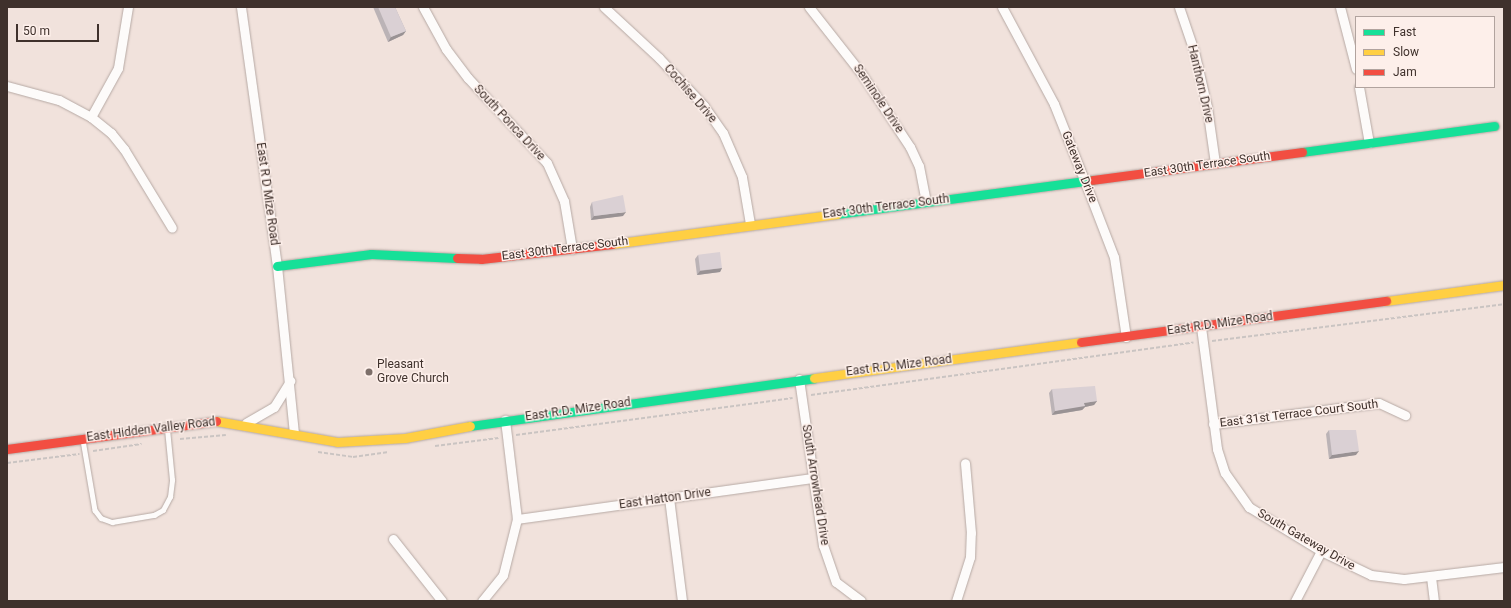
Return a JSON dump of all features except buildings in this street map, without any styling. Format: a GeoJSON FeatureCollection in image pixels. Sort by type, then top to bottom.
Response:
{"type":"FeatureCollection","features":[{"type":"Feature","properties":{"kind":"main road","name":"East 30th Terrace South"},"geometry":{"type":"LineString","coordinates":[[277,266],[371,254],[481,259],[572,249],[750,224],[1085,182],[1494,126]]}},
{"type":"Feature","properties":{"kind":"main road","name":"East R.D. Mize Road"},"geometry":{"type":"LineString","coordinates":[[294,433],[337,442],[405,438],[505,420],[799,379],[1201,327],[1504,285]]}},
{"type":"Feature","properties":{"kind":"main road","name":"East Hidden Valley Road"},"geometry":{"type":"LineString","coordinates":[[7,449],[220,421],[246,423],[294,433]]}},
{"type":"Feature","properties":{"kind":"street"},"geometry":{"type":"LineString","coordinates":[[91,117],[118,68],[128,7]]}},
{"type":"Feature","properties":{"kind":"street","name":"East R D Mize Road"},"geometry":{"type":"LineString","coordinates":[[241,7],[277,266],[290,381],[294,433]]}},
{"type":"Feature","properties":{"kind":"street","name":"South Ponca Drive"},"geometry":{"type":"LineString","coordinates":[[423,7],[446,49],[468,78],[547,163],[564,201],[572,249]]}},
{"type":"Feature","properties":{"kind":"street","name":"Cochise Drive"},"geometry":{"type":"LineString","coordinates":[[604,7],[660,58],[704,106],[723,133],[742,177],[750,224]]}},
{"type":"Feature","properties":{"kind":"street","name":"Seminole Drive"},"geometry":{"type":"LineString","coordinates":[[809,7],[861,73],[910,147],[919,166],[926,202]]}},
{"type":"Feature","properties":{"kind":"street","name":"Gateway Drive"},"geometry":{"type":"LineString","coordinates":[[1002,7],[1054,104],[1114,257],[1126,337]]}},
{"type":"Feature","properties":{"kind":"street","name":"Hanthorn Drive"},"geometry":{"type":"LineString","coordinates":[[1179,7],[1194,51],[1207,107],[1215,163]]}},
{"type":"Feature","properties":{"kind":"street"},"geometry":{"type":"LineString","coordinates":[[1340,7],[1355,65]]}},
{"type":"Feature","properties":{"kind":"street"},"geometry":{"type":"LineString","coordinates":[[7,86],[59,100],[91,117],[124,149],[172,228]]}},
{"type":"Feature","properties":{"kind":"street"},"geometry":{"type":"LineString","coordinates":[[1359,88],[1369,142]]}},
{"type":"Feature","properties":{"kind":"street","name":"South Gateway Drive"},"geometry":{"type":"LineString","coordinates":[[1201,327],[1217,449],[1225,473],[1249,507],[1321,551],[1371,575],[1404,580],[1504,567]]}},
{"type":"Feature","properties":{"kind":"street","name":"South Arrowhead Drive"},"geometry":{"type":"LineString","coordinates":[[799,379],[823,545],[836,582],[861,601]]}},
{"type":"Feature","properties":{"kind":"street"},"geometry":{"type":"LineString","coordinates":[[246,423],[274,408],[290,381]]}},
{"type":"Feature","properties":{"kind":"street","name":"East 31st Terrace Court South"},"geometry":{"type":"LineString","coordinates":[[1213,424],[1379,403],[1405,415]]}},
{"type":"Feature","properties":{"kind":"street"},"geometry":{"type":"LineString","coordinates":[[482,601],[503,575],[517,519],[505,420]]}},
{"type":"Feature","properties":{"kind":"street"},"geometry":{"type":"LineString","coordinates":[[956,601],[970,557],[971,533],[965,463]]}},
{"type":"Feature","properties":{"kind":"street","name":"East Hatton Drive"},"geometry":{"type":"LineString","coordinates":[[517,519],[814,478]]}},
{"type":"Feature","properties":{"kind":"street"},"geometry":{"type":"LineString","coordinates":[[669,498],[682,601]]}},
{"type":"Feature","properties":{"kind":"street"},"geometry":{"type":"LineString","coordinates":[[393,539],[442,601]]}},
{"type":"Feature","properties":{"kind":"street"},"geometry":{"type":"LineString","coordinates":[[1295,601],[1321,551]]}},
{"type":"Feature","properties":{"kind":"street"},"geometry":{"type":"LineString","coordinates":[[1431,577],[1434,601]]}},
{"type":"Feature","properties":{"kind":"lane"},"geometry":{"type":"LineString","coordinates":[[83,439],[95,510],[101,518],[112,522],[154,515],[163,510],[170,497],[172,480],[167,427]]}},
{"type":"Feature","properties":{"kind":"traffic: fast"},"geometry":{"type":"LineString","coordinates":[[1302,152],[1494,126]]}},
{"type":"Feature","properties":{"kind":"traffic: fast"},"geometry":{"type":"LineString","coordinates":[[837,214],[1092,180]]}},
{"type":"Feature","properties":{"kind":"traffic: fast"},"geometry":{"type":"LineString","coordinates":[[277,266],[371,254],[457,258]]}},
{"type":"Feature","properties":{"kind":"traffic: fast"},"geometry":{"type":"LineString","coordinates":[[470,426],[814,378]]}},
{"type":"Feature","properties":{"kind":"traffic: slow"},"geometry":{"type":"LineString","coordinates":[[612,244],[837,214]]}},
{"type":"Feature","properties":{"kind":"traffic: slow"},"geometry":{"type":"LineString","coordinates":[[1386,301],[1504,285]]}},
{"type":"Feature","properties":{"kind":"traffic: slow"},"geometry":{"type":"LineString","coordinates":[[814,378],[1081,342]]}},
{"type":"Feature","properties":{"kind":"traffic: slow"},"geometry":{"type":"LineString","coordinates":[[216,421],[337,442],[405,438],[470,426]]}},
{"type":"Feature","properties":{"kind":"traffic: jam"},"geometry":{"type":"LineString","coordinates":[[1092,180],[1302,152]]}},
{"type":"Feature","properties":{"kind":"traffic: jam"},"geometry":{"type":"LineString","coordinates":[[457,258],[481,259],[612,244]]}},
{"type":"Feature","properties":{"kind":"traffic: jam"},"geometry":{"type":"LineString","coordinates":[[1081,342],[1386,301]]}},
{"type":"Feature","properties":{"kind":"traffic: jam"},"geometry":{"type":"LineString","coordinates":[[7,449],[216,421]]}},
{"type":"Feature","properties":{"kind":"place","name":"Pleasant Grove Church"},"geometry":{"type":"Point","coordinates":[369,372]}}]}
